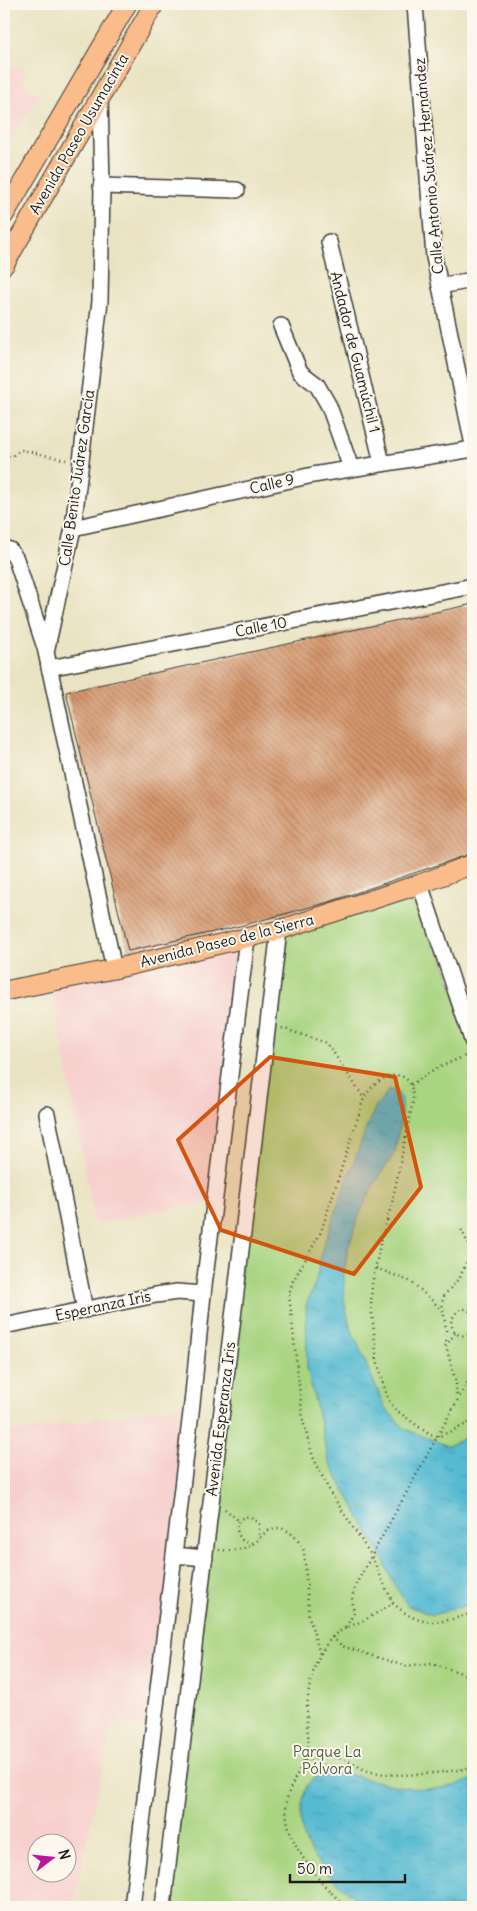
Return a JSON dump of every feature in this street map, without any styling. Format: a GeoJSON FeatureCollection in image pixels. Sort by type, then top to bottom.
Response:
{"type":"FeatureCollection","features":[{"type":"Feature","properties":{"kind":"main road","name":"Avenida Paseo Usumacinta"},"geometry":{"type":"LineString","coordinates":[[4,215],[127,4]]}},
{"type":"Feature","properties":{"kind":"main road","name":"Avenida Paseo Usumacinta"},"geometry":{"type":"LineString","coordinates":[[4,265],[154,4]]}},
{"type":"Feature","properties":{"kind":"main road","name":"Avenida Paseo de la Sierra"},"geometry":{"type":"LineString","coordinates":[[4,991],[114,969],[279,930],[420,884],[473,864]]}},
{"type":"Feature","properties":{"kind":"street","name":"Calle Antonio Suárez Hernández"},"geometry":{"type":"LineString","coordinates":[[415,4],[431,227],[440,286],[469,404],[473,445]]}},
{"type":"Feature","properties":{"kind":"street","name":"Calle Benito Juárez García"},"geometry":{"type":"LineString","coordinates":[[100,98],[100,301],[73,528],[46,652],[114,969]]}},
{"type":"Feature","properties":{"kind":"street"},"geometry":{"type":"LineString","coordinates":[[101,186],[237,190]]}},
{"type":"Feature","properties":{"kind":"street","name":"Andador de Guamúchil 1"},"geometry":{"type":"LineString","coordinates":[[329,242],[382,463]]}},
{"type":"Feature","properties":{"kind":"street"},"geometry":{"type":"LineString","coordinates":[[440,286],[473,280]]}},
{"type":"Feature","properties":{"kind":"street"},"geometry":{"type":"LineString","coordinates":[[281,326],[300,372],[314,382],[329,406],[351,468]]}},
{"type":"Feature","properties":{"kind":"street","name":"Calle 9"},"geometry":{"type":"LineString","coordinates":[[73,528],[313,474],[473,449]]}},
{"type":"Feature","properties":{"kind":"street"},"geometry":{"type":"LineString","coordinates":[[4,548],[12,552],[16,559],[46,652]]}},
{"type":"Feature","properties":{"kind":"street","name":"Calle 10"},"geometry":{"type":"LineString","coordinates":[[49,668],[473,586]]}},
{"type":"Feature","properties":{"kind":"street"},"geometry":{"type":"LineString","coordinates":[[420,884],[473,1043]]}},
{"type":"Feature","properties":{"kind":"street","name":"Avenida Esperanza Iris"},"geometry":{"type":"LineString","coordinates":[[163,1907],[279,930]]}},
{"type":"Feature","properties":{"kind":"street","name":"Avenida Esperanza Iris"},"geometry":{"type":"LineString","coordinates":[[132,1907],[174,1555],[202,1294],[247,938]]}},
{"type":"Feature","properties":{"kind":"street"},"geometry":{"type":"LineString","coordinates":[[47,1114],[85,1310]]}},
{"type":"Feature","properties":{"kind":"street","name":"Esperanza Iris"},"geometry":{"type":"LineString","coordinates":[[4,1326],[170,1292],[202,1294]]}},
{"type":"Feature","properties":{"kind":"street"},"geometry":{"type":"LineString","coordinates":[[174,1555],[205,1554]]}},
{"type":"Feature","properties":{"kind":"path"},"geometry":{"type":"LineString","coordinates":[[4,455],[11,457],[20,450],[23,450],[81,464]]}},
{"type":"Feature","properties":{"kind":"path"},"geometry":{"type":"LineString","coordinates":[[268,1023],[327,1043],[364,1098]]}},
{"type":"Feature","properties":{"kind":"path"},"geometry":{"type":"LineString","coordinates":[[411,1085],[433,1070],[473,1052]]}},
{"type":"Feature","properties":{"kind":"path"},"geometry":{"type":"LineString","coordinates":[[473,1421],[437,1438],[430,1435],[396,1410],[388,1400],[378,1366],[373,1333],[371,1294],[414,1093],[411,1085],[401,1077],[388,1076],[376,1083],[364,1098],[321,1232],[293,1282],[289,1294],[303,1416],[309,1443],[330,1492],[372,1553],[393,1602],[414,1618],[428,1623],[442,1623],[473,1613]]}},
{"type":"Feature","properties":{"kind":"path"},"geometry":{"type":"LineString","coordinates":[[457,1399],[456,1383],[446,1346],[446,1324],[442,1303],[444,1296],[460,1277],[467,1262],[469,1249],[461,1229]]}},
{"type":"Feature","properties":{"kind":"path"},"geometry":{"type":"LineString","coordinates":[[376,1268],[412,1282],[437,1303],[442,1310]]}},
{"type":"Feature","properties":{"kind":"path"},"geometry":{"type":"LineString","coordinates":[[473,1315],[470,1311],[464,1309],[456,1313],[451,1323],[455,1333],[461,1336],[470,1334],[473,1330]]}},
{"type":"Feature","properties":{"kind":"path"},"geometry":{"type":"LineString","coordinates":[[446,1346],[455,1333]]}},
{"type":"Feature","properties":{"kind":"path"},"geometry":{"type":"LineString","coordinates":[[470,1334],[473,1339]]}},
{"type":"Feature","properties":{"kind":"path"},"geometry":{"type":"LineString","coordinates":[[346,1628],[354,1613],[352,1592],[473,1372]]}},
{"type":"Feature","properties":{"kind":"path"},"geometry":{"type":"LineString","coordinates":[[254,1543],[243,1541],[237,1533],[236,1528],[242,1518],[252,1517],[259,1524],[258,1540]]}},
{"type":"Feature","properties":{"kind":"path"},"geometry":{"type":"LineString","coordinates":[[205,1554],[236,1550],[254,1543],[269,1530],[277,1528],[284,1529],[292,1534],[300,1542],[306,1565],[309,1617],[320,1656]]}},
{"type":"Feature","properties":{"kind":"path"},"geometry":{"type":"LineString","coordinates":[[347,1907],[322,1882],[306,1862],[291,1834],[285,1808],[289,1790],[304,1760],[308,1744],[307,1722],[310,1682],[320,1656],[332,1637],[393,1602]]}},
{"type":"Feature","properties":{"kind":"path"},"geometry":{"type":"LineString","coordinates":[[332,1637],[342,1646],[398,1664],[432,1663],[473,1677]]}},
{"type":"Feature","properties":{"kind":"path"},"geometry":{"type":"LineString","coordinates":[[304,1760],[336,1757],[369,1772],[399,1774],[465,1770],[473,1765]]}},
{"type":"Feature","properties":{"kind":"highlighted area"},"geometry":{"type":"Polygon","coordinates":[[[270,1057],[395,1077],[421,1187],[354,1274],[221,1230],[178,1140],[270,1057]]]}},
{"type":"Feature","properties":{"kind":"shaded area"},"geometry":{"type":"Polygon","coordinates":[[[4,68],[24,68],[24,86],[39,94],[4,152],[4,68]]]}},
{"type":"Feature","properties":{"kind":"shaded area"},"geometry":{"type":"Polygon","coordinates":[[[247,938],[214,1201],[95,1224],[51,982],[247,938]]]}},
{"type":"Feature","properties":{"kind":"shaded area"},"geometry":{"type":"Polygon","coordinates":[[[192,1404],[154,1726],[112,1722],[78,1883],[78,1834],[28,1834],[28,1884],[78,1884],[73,1907],[4,1907],[4,1434],[192,1404]]]}},
{"type":"Feature","properties":{"kind":"green space","name":"Parque La Pólvora"},"geometry":{"type":"Polygon","coordinates":[[[420,884],[473,1053],[473,1907],[170,1907],[279,930],[420,884]]]}},
{"type":"Feature","properties":{"kind":"water"},"geometry":{"type":"Polygon","coordinates":[[[389,1090],[397,1092],[401,1100],[401,1117],[395,1152],[371,1190],[360,1213],[348,1249],[344,1273],[344,1300],[350,1326],[385,1408],[405,1429],[448,1446],[473,1434],[473,1603],[433,1615],[408,1606],[392,1581],[383,1559],[329,1462],[307,1368],[306,1305],[316,1281],[322,1249],[367,1126],[376,1106],[389,1090]]]}},
{"type":"Feature","properties":{"kind":"water"},"geometry":{"type":"Polygon","coordinates":[[[326,1768],[381,1783],[419,1788],[438,1788],[456,1785],[473,1779],[473,1907],[370,1907],[343,1888],[330,1876],[309,1849],[303,1834],[301,1818],[304,1797],[309,1783],[326,1768]]]}},
{"type":"Feature","properties":{"kind":"building"},"geometry":{"type":"Polygon","coordinates":[[[473,604],[473,853],[329,902],[240,926],[128,951],[66,692],[473,604]]]}}]}
